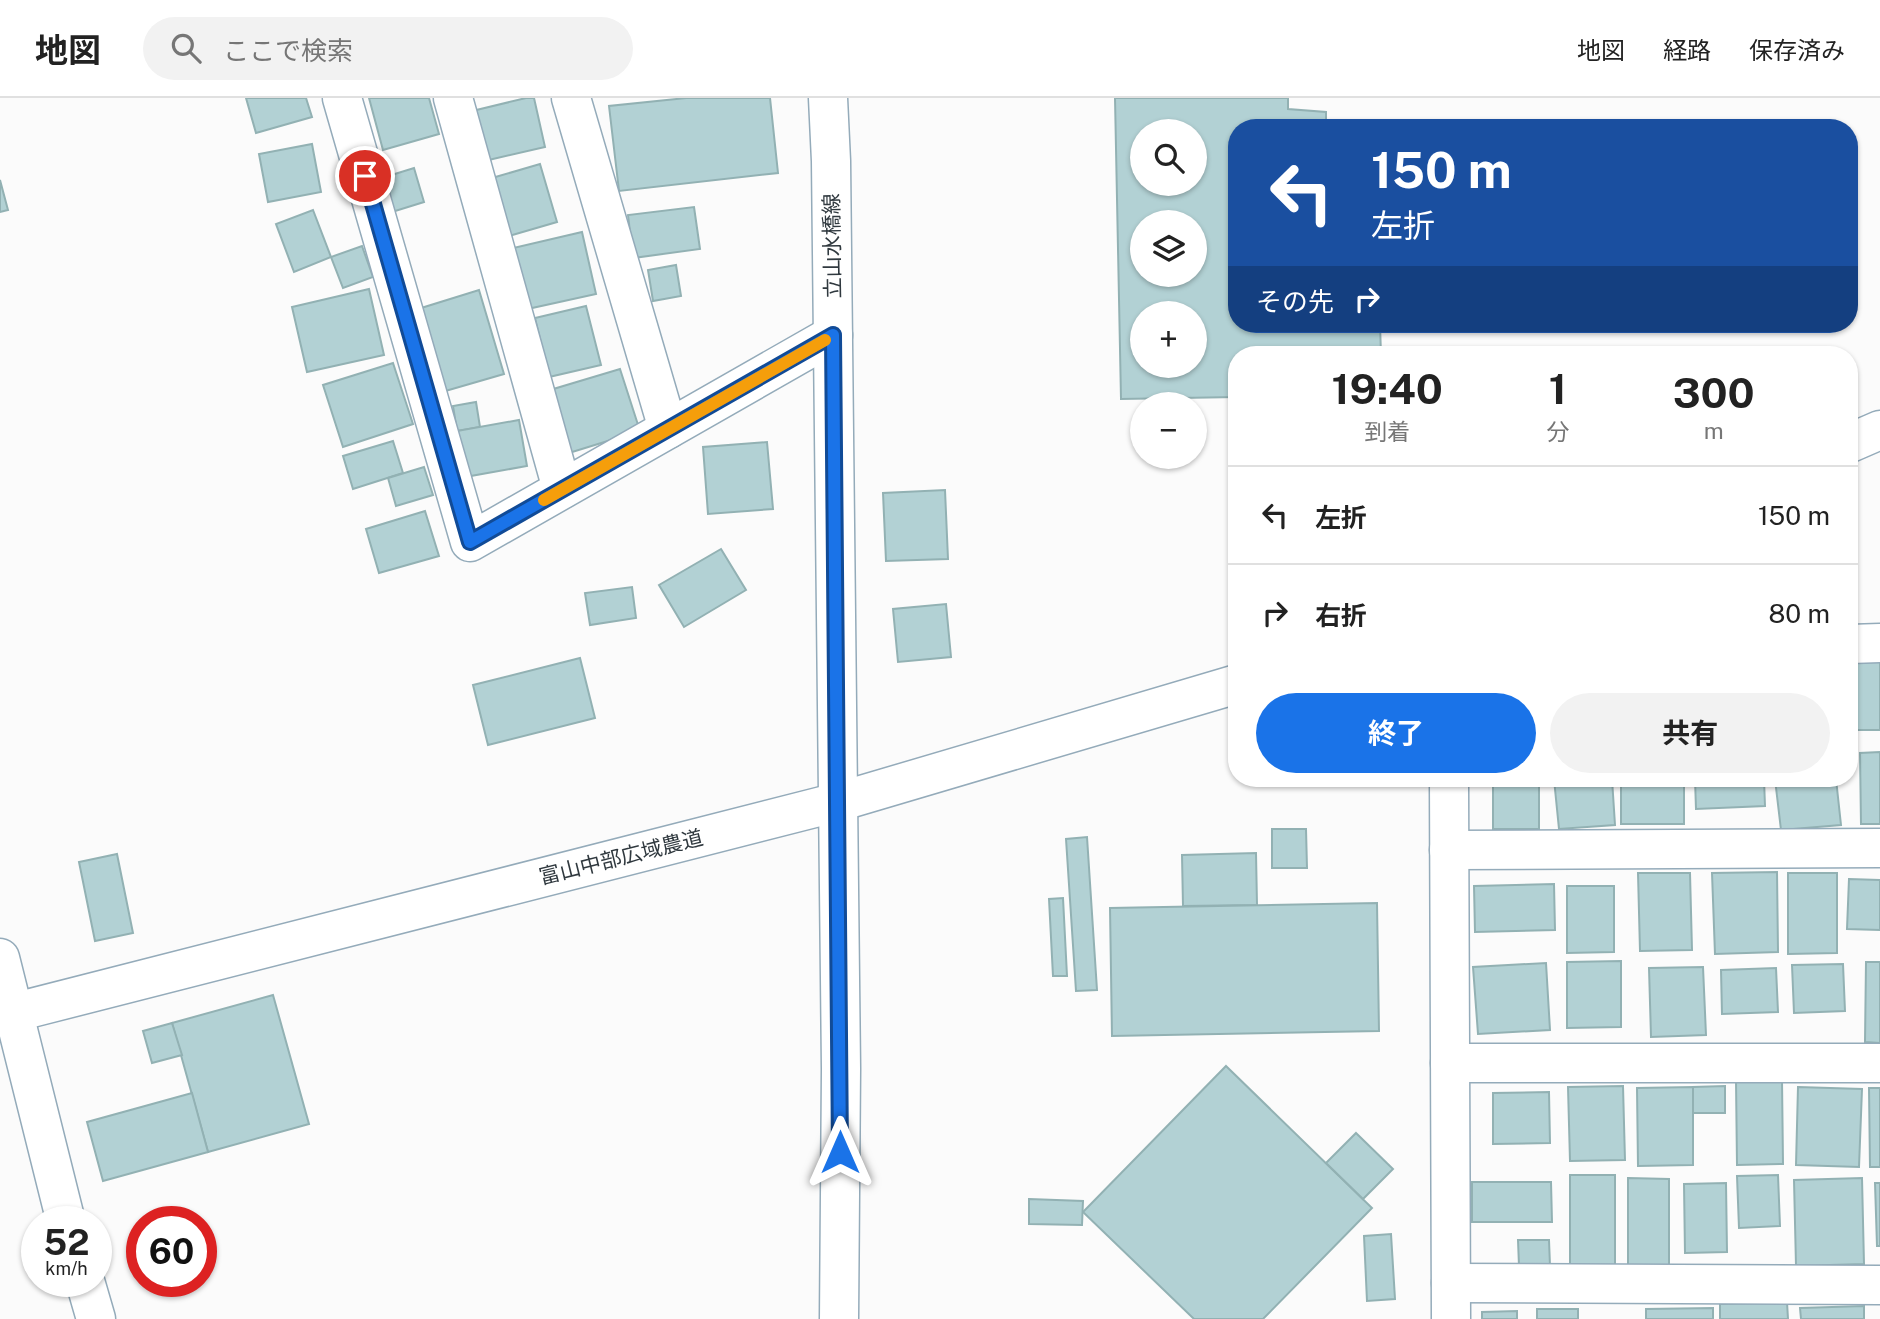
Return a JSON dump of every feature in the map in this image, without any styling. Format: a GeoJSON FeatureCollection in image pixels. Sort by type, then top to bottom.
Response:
{"type":"FeatureCollection","features":[{"type":"Feature","properties":{"kind":"street"},"geometry":{"type":"LineString","coordinates":[[342,98],[470,542],[833,335]]}},
{"type":"Feature","properties":{"kind":"street"},"geometry":{"type":"LineString","coordinates":[[453,98],[562,489]]}},
{"type":"Feature","properties":{"kind":"street"},"geometry":{"type":"LineString","coordinates":[[572,98],[668,429]]}},
{"type":"Feature","properties":{"kind":"street","name":"立山水橋線"},"geometry":{"type":"LineString","coordinates":[[828,98],[838,802],[839,1319]]}},
{"type":"Feature","properties":{"kind":"street"},"geometry":{"type":"LineString","coordinates":[[1858,440],[1880,430]]}},
{"type":"Feature","properties":{"kind":"street"},"geometry":{"type":"LineString","coordinates":[[1858,644],[1880,643]]}},
{"type":"Feature","properties":{"kind":"street","name":"富山中部広域農道"},"geometry":{"type":"LineString","coordinates":[[7,1014],[838,802],[1228,687]]}},
{"type":"Feature","properties":{"kind":"street"},"geometry":{"type":"LineString","coordinates":[[1449,787],[1451,1301],[1880,1285]]}},
{"type":"Feature","properties":{"kind":"street"},"geometry":{"type":"LineString","coordinates":[[1449,850],[1880,848]]}},
{"type":"Feature","properties":{"kind":"street"},"geometry":{"type":"LineString","coordinates":[[0,958],[7,1014],[61,1206]]}},
{"type":"Feature","properties":{"kind":"street"},"geometry":{"type":"LineString","coordinates":[[1450,1063],[1880,1063]]}},
{"type":"Feature","properties":{"kind":"street"},"geometry":{"type":"LineString","coordinates":[[90,1297],[96,1319]]}},
{"type":"Feature","properties":{"kind":"building"},"geometry":{"type":"Polygon","coordinates":[[[246,98],[306,98],[312,117],[256,133],[246,98]]]}},
{"type":"Feature","properties":{"kind":"building"},"geometry":{"type":"Polygon","coordinates":[[[369,98],[429,98],[439,134],[383,150],[369,98]]]}},
{"type":"Feature","properties":{"kind":"building"},"geometry":{"type":"Polygon","coordinates":[[[534,98],[545,147],[480,162],[468,112],[534,98]]]}},
{"type":"Feature","properties":{"kind":"building"},"geometry":{"type":"Polygon","coordinates":[[[686,98],[770,98],[778,173],[619,191],[609,106],[686,98]]]}},
{"type":"Feature","properties":{"kind":"building"},"geometry":{"type":"Polygon","coordinates":[[[1115,98],[1288,98],[1288,109],[1326,112],[1326,119],[1228,119],[1228,333],[1380,333],[1381,346],[1228,346],[1228,397],[1207,398],[1207,392],[1130,392],[1130,399],[1121,399],[1115,98]]]}},
{"type":"Feature","properties":{"kind":"building"},"geometry":{"type":"Polygon","coordinates":[[[312,144],[321,192],[268,202],[259,154],[312,144]]]}},
{"type":"Feature","properties":{"kind":"building"},"geometry":{"type":"Polygon","coordinates":[[[540,164],[557,222],[509,236],[492,178],[540,164]]]}},
{"type":"Feature","properties":{"kind":"building"},"geometry":{"type":"Polygon","coordinates":[[[414,168],[424,202],[392,212],[382,178],[414,168]]]}},
{"type":"Feature","properties":{"kind":"building"},"geometry":{"type":"Polygon","coordinates":[[[0,180],[8,210],[0,212],[0,180]]]}},
{"type":"Feature","properties":{"kind":"building"},"geometry":{"type":"Polygon","coordinates":[[[694,207],[700,249],[633,258],[628,215],[694,207]]]}},
{"type":"Feature","properties":{"kind":"building"},"geometry":{"type":"Polygon","coordinates":[[[313,210],[331,257],[294,272],[276,224],[313,210]]]}},
{"type":"Feature","properties":{"kind":"building"},"geometry":{"type":"Polygon","coordinates":[[[582,232],[596,294],[523,310],[509,249],[582,232]]]}},
{"type":"Feature","properties":{"kind":"building"},"geometry":{"type":"Polygon","coordinates":[[[362,246],[373,277],[343,288],[331,257],[362,246]]]}},
{"type":"Feature","properties":{"kind":"building"},"geometry":{"type":"Polygon","coordinates":[[[676,265],[681,296],[653,301],[648,270],[676,265]]]}},
{"type":"Feature","properties":{"kind":"building"},"geometry":{"type":"Polygon","coordinates":[[[369,289],[384,355],[307,372],[292,307],[369,289]]]}},
{"type":"Feature","properties":{"kind":"building"},"geometry":{"type":"Polygon","coordinates":[[[479,290],[504,374],[442,392],[418,309],[479,290]]]}},
{"type":"Feature","properties":{"kind":"building"},"geometry":{"type":"Polygon","coordinates":[[[586,306],[601,365],[549,377],[535,318],[586,306]]]}},
{"type":"Feature","properties":{"kind":"building"},"geometry":{"type":"Polygon","coordinates":[[[393,363],[413,424],[343,447],[323,385],[393,363]]]}},
{"type":"Feature","properties":{"kind":"building"},"geometry":{"type":"Polygon","coordinates":[[[620,369],[640,431],[569,453],[550,390],[620,369]]]}},
{"type":"Feature","properties":{"kind":"building"},"geometry":{"type":"Polygon","coordinates":[[[476,402],[480,427],[457,431],[453,406],[476,402]]]}},
{"type":"Feature","properties":{"kind":"building"},"geometry":{"type":"Polygon","coordinates":[[[519,420],[527,466],[465,477],[457,431],[519,420]]]}},
{"type":"Feature","properties":{"kind":"building"},"geometry":{"type":"Polygon","coordinates":[[[393,441],[403,473],[353,489],[343,456],[393,441]]]}},
{"type":"Feature","properties":{"kind":"building"},"geometry":{"type":"Polygon","coordinates":[[[767,442],[773,509],[708,514],[703,447],[767,442]]]}},
{"type":"Feature","properties":{"kind":"building"},"geometry":{"type":"Polygon","coordinates":[[[424,467],[433,495],[396,506],[388,478],[424,467]]]}},
{"type":"Feature","properties":{"kind":"building"},"geometry":{"type":"Polygon","coordinates":[[[945,490],[948,559],[886,561],[883,493],[945,490]]]}},
{"type":"Feature","properties":{"kind":"building"},"geometry":{"type":"Polygon","coordinates":[[[425,511],[439,556],[379,573],[366,529],[425,511]]]}},
{"type":"Feature","properties":{"kind":"building"},"geometry":{"type":"Polygon","coordinates":[[[721,549],[746,590],[684,627],[659,585],[721,549]]]}},
{"type":"Feature","properties":{"kind":"building"},"geometry":{"type":"Polygon","coordinates":[[[632,587],[636,618],[590,625],[585,593],[632,587]]]}},
{"type":"Feature","properties":{"kind":"building"},"geometry":{"type":"Polygon","coordinates":[[[946,604],[951,657],[898,662],[893,609],[946,604]]]}},
{"type":"Feature","properties":{"kind":"building"},"geometry":{"type":"Polygon","coordinates":[[[580,658],[595,718],[488,745],[473,685],[580,658]]]}},
{"type":"Feature","properties":{"kind":"building"},"geometry":{"type":"Polygon","coordinates":[[[1880,659],[1880,730],[1858,730],[1858,660],[1880,659]]]}},
{"type":"Feature","properties":{"kind":"building"},"geometry":{"type":"Polygon","coordinates":[[[1880,752],[1880,824],[1861,824],[1860,753],[1880,752]]]}},
{"type":"Feature","properties":{"kind":"building"},"geometry":{"type":"Polygon","coordinates":[[[1493,787],[1539,787],[1539,829],[1493,829],[1493,787]]]}},
{"type":"Feature","properties":{"kind":"building"},"geometry":{"type":"Polygon","coordinates":[[[1555,787],[1613,787],[1615,825],[1559,829],[1555,787]]]}},
{"type":"Feature","properties":{"kind":"building"},"geometry":{"type":"Polygon","coordinates":[[[1621,787],[1684,787],[1684,824],[1621,824],[1621,787]]]}},
{"type":"Feature","properties":{"kind":"building"},"geometry":{"type":"Polygon","coordinates":[[[1695,787],[1764,787],[1765,806],[1696,809],[1695,787]]]}},
{"type":"Feature","properties":{"kind":"building"},"geometry":{"type":"Polygon","coordinates":[[[1776,787],[1837,787],[1841,825],[1781,830],[1776,787]]]}},
{"type":"Feature","properties":{"kind":"building"},"geometry":{"type":"Polygon","coordinates":[[[1272,829],[1306,829],[1307,868],[1272,868],[1272,829]]]}},
{"type":"Feature","properties":{"kind":"building"},"geometry":{"type":"Polygon","coordinates":[[[1087,837],[1097,990],[1076,991],[1066,839],[1087,837]]]}},
{"type":"Feature","properties":{"kind":"building"},"geometry":{"type":"Polygon","coordinates":[[[1256,853],[1257,905],[1183,906],[1182,855],[1256,853]]]}},
{"type":"Feature","properties":{"kind":"building"},"geometry":{"type":"Polygon","coordinates":[[[117,854],[133,933],[95,941],[79,862],[117,854]]]}},
{"type":"Feature","properties":{"kind":"building"},"geometry":{"type":"Polygon","coordinates":[[[1777,872],[1778,952],[1715,954],[1712,873],[1777,872]]]}},
{"type":"Feature","properties":{"kind":"building"},"geometry":{"type":"Polygon","coordinates":[[[1638,873],[1690,873],[1692,950],[1640,951],[1638,873]]]}},
{"type":"Feature","properties":{"kind":"building"},"geometry":{"type":"Polygon","coordinates":[[[1788,873],[1837,873],[1837,953],[1788,954],[1788,873]]]}},
{"type":"Feature","properties":{"kind":"building"},"geometry":{"type":"Polygon","coordinates":[[[1849,879],[1880,880],[1880,930],[1847,929],[1849,879]]]}},
{"type":"Feature","properties":{"kind":"building"},"geometry":{"type":"Polygon","coordinates":[[[1554,884],[1555,930],[1475,932],[1474,886],[1554,884]]]}},
{"type":"Feature","properties":{"kind":"building"},"geometry":{"type":"Polygon","coordinates":[[[1567,886],[1614,886],[1614,952],[1567,953],[1567,886]]]}},
{"type":"Feature","properties":{"kind":"building"},"geometry":{"type":"Polygon","coordinates":[[[1063,898],[1067,976],[1053,976],[1049,899],[1063,898]]]}},
{"type":"Feature","properties":{"kind":"building"},"geometry":{"type":"Polygon","coordinates":[[[1377,903],[1379,1031],[1112,1036],[1110,908],[1377,903]]]}},
{"type":"Feature","properties":{"kind":"building"},"geometry":{"type":"Polygon","coordinates":[[[1621,961],[1621,1027],[1567,1028],[1567,962],[1621,961]]]}},
{"type":"Feature","properties":{"kind":"building"},"geometry":{"type":"Polygon","coordinates":[[[1866,962],[1880,962],[1880,1043],[1865,1042],[1866,962]]]}},
{"type":"Feature","properties":{"kind":"building"},"geometry":{"type":"Polygon","coordinates":[[[1546,963],[1550,1030],[1478,1034],[1473,967],[1546,963]]]}},
{"type":"Feature","properties":{"kind":"building"},"geometry":{"type":"Polygon","coordinates":[[[1843,964],[1845,1011],[1794,1013],[1792,965],[1843,964]]]}},
{"type":"Feature","properties":{"kind":"building"},"geometry":{"type":"Polygon","coordinates":[[[1703,967],[1706,1035],[1651,1037],[1649,968],[1703,967]]]}},
{"type":"Feature","properties":{"kind":"building"},"geometry":{"type":"Polygon","coordinates":[[[1776,968],[1778,1012],[1722,1014],[1721,970],[1776,968]]]}},
{"type":"Feature","properties":{"kind":"building"},"geometry":{"type":"Polygon","coordinates":[[[273,995],[309,1124],[208,1152],[172,1023],[273,995]]]}},
{"type":"Feature","properties":{"kind":"building"},"geometry":{"type":"Polygon","coordinates":[[[172,1023],[182,1055],[152,1063],[143,1031],[172,1023]]]}},
{"type":"Feature","properties":{"kind":"building"},"geometry":{"type":"Polygon","coordinates":[[[1226,1066],[1372,1208],[1263,1319],[1194,1319],[1083,1212],[1226,1066]]]}},
{"type":"Feature","properties":{"kind":"building"},"geometry":{"type":"Polygon","coordinates":[[[1782,1080],[1783,1164],[1737,1165],[1736,1081],[1782,1080]]]}},
{"type":"Feature","properties":{"kind":"building"},"geometry":{"type":"Polygon","coordinates":[[[1623,1086],[1625,1160],[1570,1161],[1568,1087],[1623,1086]]]}},
{"type":"Feature","properties":{"kind":"building"},"geometry":{"type":"Polygon","coordinates":[[[1725,1086],[1725,1113],[1693,1113],[1693,1087],[1725,1086]]]}},
{"type":"Feature","properties":{"kind":"building"},"geometry":{"type":"Polygon","coordinates":[[[1693,1087],[1693,1165],[1638,1166],[1637,1088],[1693,1087]]]}},
{"type":"Feature","properties":{"kind":"building"},"geometry":{"type":"Polygon","coordinates":[[[1798,1087],[1862,1089],[1859,1167],[1796,1165],[1798,1087]]]}},
{"type":"Feature","properties":{"kind":"building"},"geometry":{"type":"Polygon","coordinates":[[[1869,1088],[1880,1088],[1880,1167],[1870,1167],[1869,1088]]]}},
{"type":"Feature","properties":{"kind":"building"},"geometry":{"type":"Polygon","coordinates":[[[1549,1092],[1550,1143],[1493,1144],[1493,1093],[1549,1092]]]}},
{"type":"Feature","properties":{"kind":"building"},"geometry":{"type":"Polygon","coordinates":[[[192,1093],[208,1152],[103,1181],[87,1122],[192,1093]]]}},
{"type":"Feature","properties":{"kind":"building"},"geometry":{"type":"Polygon","coordinates":[[[1356,1133],[1393,1169],[1363,1199],[1326,1163],[1356,1133]]]}},
{"type":"Feature","properties":{"kind":"building"},"geometry":{"type":"Polygon","coordinates":[[[1570,1175],[1615,1175],[1615,1266],[1570,1266],[1570,1175]]]}},
{"type":"Feature","properties":{"kind":"building"},"geometry":{"type":"Polygon","coordinates":[[[1778,1175],[1780,1226],[1739,1228],[1737,1176],[1778,1175]]]}},
{"type":"Feature","properties":{"kind":"building"},"geometry":{"type":"Polygon","coordinates":[[[1628,1178],[1669,1179],[1669,1269],[1628,1269],[1628,1178]]]}},
{"type":"Feature","properties":{"kind":"building"},"geometry":{"type":"Polygon","coordinates":[[[1862,1178],[1864,1264],[1796,1266],[1794,1180],[1862,1178]]]}},
{"type":"Feature","properties":{"kind":"building"},"geometry":{"type":"Polygon","coordinates":[[[1472,1182],[1551,1182],[1552,1222],[1472,1222],[1472,1182]]]}},
{"type":"Feature","properties":{"kind":"building"},"geometry":{"type":"Polygon","coordinates":[[[1726,1183],[1727,1252],[1685,1253],[1684,1184],[1726,1183]]]}},
{"type":"Feature","properties":{"kind":"building"},"geometry":{"type":"Polygon","coordinates":[[[1875,1183],[1880,1183],[1880,1246],[1877,1246],[1875,1183]]]}},
{"type":"Feature","properties":{"kind":"building"},"geometry":{"type":"Polygon","coordinates":[[[1029,1199],[1083,1201],[1082,1225],[1029,1224],[1029,1199]]]}},
{"type":"Feature","properties":{"kind":"building"},"geometry":{"type":"Polygon","coordinates":[[[1391,1234],[1395,1299],[1367,1301],[1364,1236],[1391,1234]]]}},
{"type":"Feature","properties":{"kind":"building"},"geometry":{"type":"Polygon","coordinates":[[[1518,1240],[1549,1240],[1550,1266],[1519,1266],[1518,1240]]]}},
{"type":"Feature","properties":{"kind":"building"},"geometry":{"type":"Polygon","coordinates":[[[1787,1302],[1788,1319],[1720,1319],[1720,1304],[1787,1302]]]}},
{"type":"Feature","properties":{"kind":"building"},"geometry":{"type":"Polygon","coordinates":[[[1864,1306],[1864,1319],[1801,1319],[1800,1308],[1864,1306]]]}},
{"type":"Feature","properties":{"kind":"building"},"geometry":{"type":"Polygon","coordinates":[[[1713,1308],[1713,1319],[1646,1319],[1646,1309],[1713,1308]]]}},
{"type":"Feature","properties":{"kind":"building"},"geometry":{"type":"Polygon","coordinates":[[[1537,1309],[1578,1309],[1578,1319],[1537,1319],[1537,1309]]]}},
{"type":"Feature","properties":{"kind":"building"},"geometry":{"type":"Polygon","coordinates":[[[1517,1311],[1517,1319],[1482,1319],[1482,1312],[1517,1311]]]}},
{"type":"Feature","properties":{"kind":"slow traffic"},"geometry":{"type":"LineString","coordinates":[[544,500],[825,340]]}},
{"type":"Feature","properties":{"kind":"route"},"geometry":{"type":"LineString","coordinates":[[365,176],[470,542],[833,335],[840,1152]]}}]}
